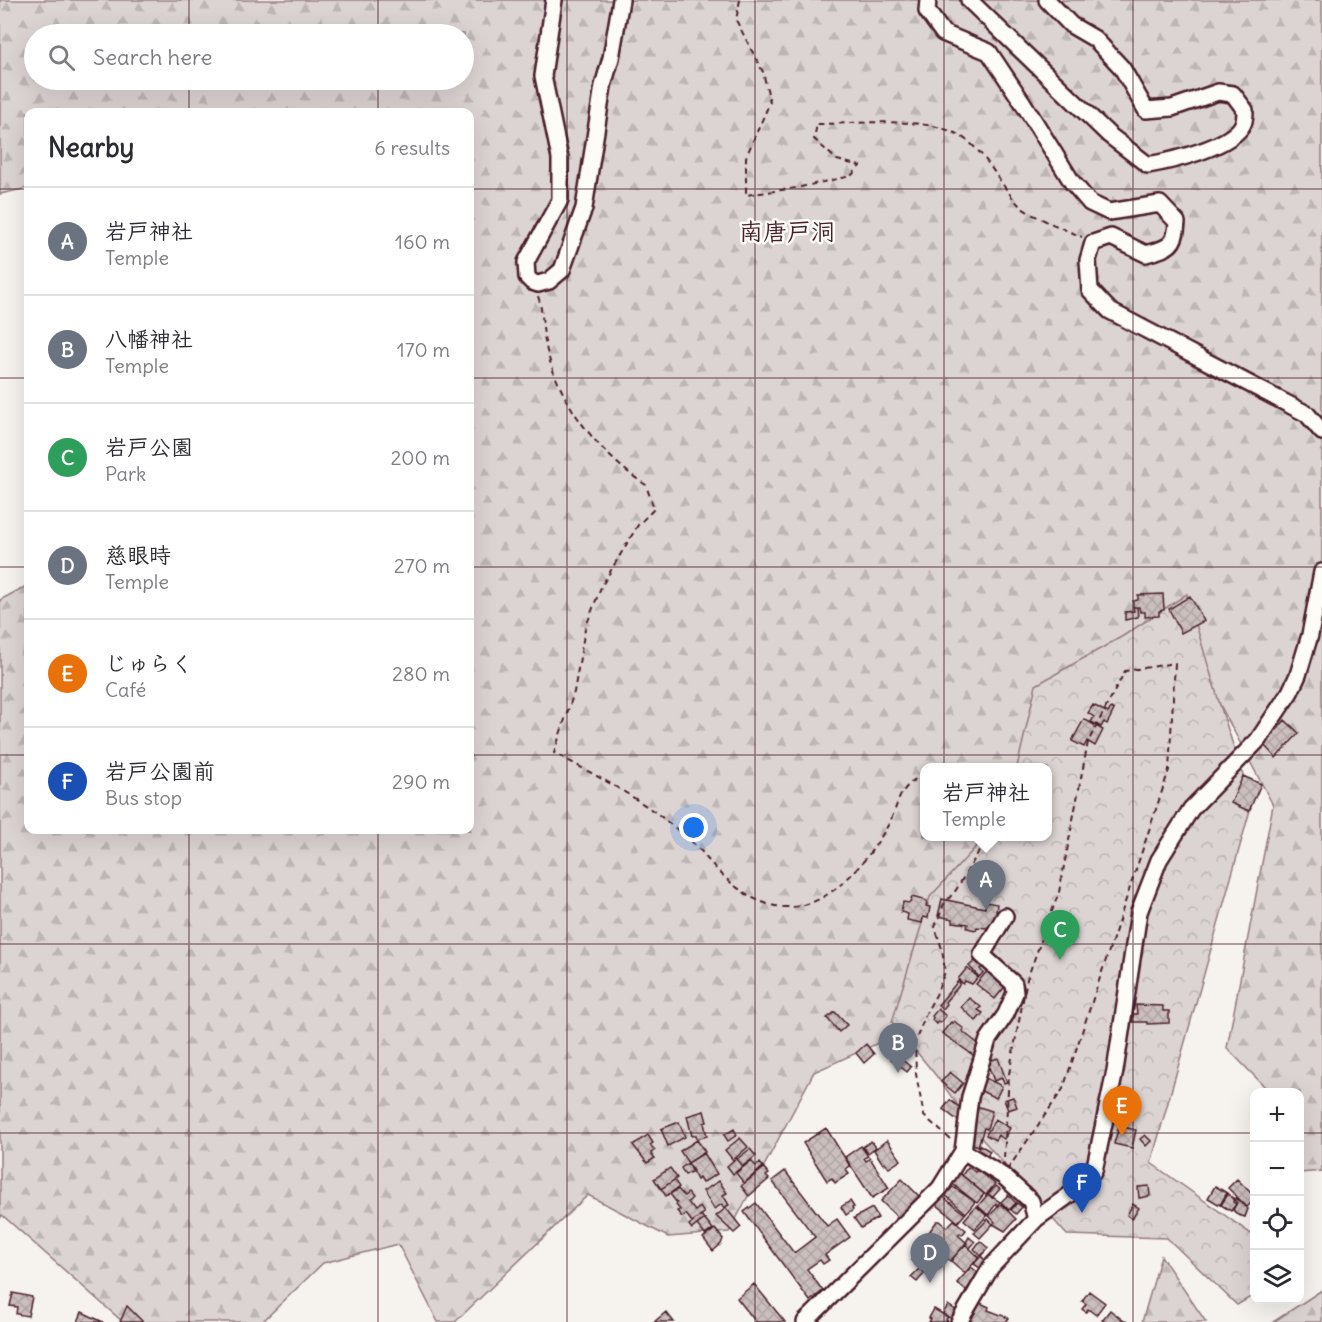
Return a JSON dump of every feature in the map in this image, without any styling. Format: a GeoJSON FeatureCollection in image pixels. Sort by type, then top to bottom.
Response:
{"type":"FeatureCollection","features":[{"type":"Feature","properties":{"kind":"street"},"geometry":{"type":"LineString","coordinates":[[554,0],[543,76],[560,158],[560,200],[526,262],[527,277],[533,283],[538,284],[549,281],[562,270],[584,208],[603,86],[611,58],[621,0]]}},
{"type":"Feature","properties":{"kind":"street"},"geometry":{"type":"LineString","coordinates":[[928,0],[927,11],[943,33],[989,52],[1072,182],[1090,202],[1109,212],[1160,204],[1177,222],[1176,237],[1167,248],[1146,254],[1112,237],[1093,243],[1088,260],[1090,290],[1110,311],[1306,414],[1322,432]]}},
{"type":"Feature","properties":{"kind":"street"},"geometry":{"type":"LineString","coordinates":[[969,0],[1109,135],[1148,165],[1202,152],[1226,140],[1243,125],[1245,110],[1233,94],[1218,92],[1172,108],[1146,110],[1122,68],[1095,39],[1071,25],[1047,0]]}},
{"type":"Feature","properties":{"kind":"street"},"geometry":{"type":"LineString","coordinates":[[959,1322],[991,1267],[1036,1219],[1079,1188],[1094,1171],[1115,1071],[1139,912],[1159,860],[1191,809],[1258,741],[1290,692],[1298,675],[1310,635],[1322,572]]}},
{"type":"Feature","properties":{"kind":"street"},"geometry":{"type":"LineString","coordinates":[[805,1322],[940,1188],[963,1151],[970,1096],[988,1040],[1006,1014],[1015,993],[1014,984],[982,955],[1005,916]]}},
{"type":"Feature","properties":{"kind":"street"},"geometry":{"type":"LineString","coordinates":[[963,1151],[1003,1176],[1031,1201],[1036,1219]]}},
{"type":"Feature","properties":{"kind":"path"},"geometry":{"type":"LineString","coordinates":[[740,0],[736,20],[763,72],[770,102],[746,157],[746,195],[851,176],[856,171],[860,166],[837,160],[814,139],[817,124],[919,123],[938,126],[962,136],[984,157],[1022,208],[1093,243]]}},
{"type":"Feature","properties":{"kind":"path"},"geometry":{"type":"LineString","coordinates":[[533,283],[541,305],[545,342],[557,379],[571,407],[592,438],[627,472],[646,485],[654,509],[638,525],[601,587],[585,629],[574,692],[554,753],[608,783],[660,816],[702,852],[734,886],[753,900],[786,908],[800,907],[830,893],[860,866],[888,826],[906,786],[917,778],[920,780]]}},
{"type":"Feature","properties":{"kind":"path"},"geometry":{"type":"LineString","coordinates":[[1175,663],[1169,770],[1063,1089],[1003,1176],[1009,1074],[1025,989],[1059,892],[1088,742],[1125,671],[1175,663]]}},
{"type":"Feature","properties":{"kind":"path"},"geometry":{"type":"LineString","coordinates":[[963,1151],[924,1116],[916,1074],[915,1042],[945,972],[942,949],[935,927],[944,904],[956,890],[981,848],[981,841]]}},
{"type":"Feature","properties":{"kind":"green space"},"geometry":{"type":"Polygon","coordinates":[[[0,0],[1322,0],[1322,1171],[1304,1173],[1304,1088],[1266,1088],[1227,1048],[1273,805],[1208,682],[1138,802],[971,1001],[814,1072],[729,1232],[668,1237],[588,1195],[455,1322],[438,1322],[398,1244],[323,1263],[262,1322],[123,1322],[2,1215],[0,1219],[0,600],[24,587],[24,834],[474,834],[474,108],[24,108],[24,189],[0,194],[0,0]]]}},
{"type":"Feature","properties":{"kind":"green space"},"geometry":{"type":"Polygon","coordinates":[[[1187,594],[1252,803],[1151,1163],[1250,1233],[1250,1297],[1237,1305],[1167,1238],[1067,1235],[982,1139],[938,1078],[892,1022],[930,897],[981,841],[1052,841],[1052,763],[1018,763],[1036,685],[1123,636],[1187,594]]]}},
{"type":"Feature","properties":{"kind":"green space"},"geometry":{"type":"Polygon","coordinates":[[[1161,1256],[1206,1322],[1142,1322],[1161,1256]]]}},
{"type":"Feature","properties":{"kind":"green space"},"geometry":{"type":"Polygon","coordinates":[[[1322,1290],[1322,1322],[1273,1322],[1304,1304],[1322,1290]]]}},
{"type":"Feature","properties":{"kind":"building"},"geometry":{"type":"Polygon","coordinates":[[[1163,594],[1164,610],[1159,611],[1159,616],[1145,617],[1145,612],[1140,612],[1139,607],[1133,607],[1133,601],[1138,600],[1138,595],[1163,594]]]}},
{"type":"Feature","properties":{"kind":"building"},"geometry":{"type":"Polygon","coordinates":[[[1190,596],[1204,621],[1181,633],[1169,609],[1190,596]]]}},
{"type":"Feature","properties":{"kind":"building"},"geometry":{"type":"Polygon","coordinates":[[[1133,607],[1137,607],[1138,617],[1125,620],[1125,612],[1134,611],[1133,607]]]}},
{"type":"Feature","properties":{"kind":"building"},"geometry":{"type":"Polygon","coordinates":[[[1093,705],[1108,713],[1111,708],[1114,710],[1107,724],[1104,722],[1101,727],[1091,722],[1094,717],[1088,713],[1093,705]]]}},
{"type":"Feature","properties":{"kind":"building"},"geometry":{"type":"Polygon","coordinates":[[[1084,719],[1103,730],[1095,746],[1087,741],[1084,747],[1072,741],[1084,719]]]}},
{"type":"Feature","properties":{"kind":"building"},"geometry":{"type":"Polygon","coordinates":[[[1285,720],[1299,733],[1276,758],[1263,744],[1275,728],[1277,730],[1285,720]]]}},
{"type":"Feature","properties":{"kind":"building"},"geometry":{"type":"Polygon","coordinates":[[[1243,776],[1261,784],[1249,811],[1231,803],[1243,776]]]}},
{"type":"Feature","properties":{"kind":"building"},"geometry":{"type":"Polygon","coordinates":[[[912,897],[927,901],[926,906],[930,907],[928,918],[923,917],[922,923],[907,920],[908,914],[901,912],[903,902],[910,903],[912,897]]]}},
{"type":"Feature","properties":{"kind":"building"},"geometry":{"type":"Polygon","coordinates":[[[942,899],[985,908],[986,902],[997,904],[996,911],[1000,912],[997,929],[977,927],[976,930],[967,928],[968,924],[953,922],[953,919],[938,916],[942,899]]]}},
{"type":"Feature","properties":{"kind":"building"},"geometry":{"type":"Polygon","coordinates":[[[981,956],[986,965],[980,969],[983,973],[979,977],[969,966],[981,956]]]}},
{"type":"Feature","properties":{"kind":"building"},"geometry":{"type":"Polygon","coordinates":[[[967,968],[978,977],[972,984],[965,981],[963,984],[958,979],[967,968]]]}},
{"type":"Feature","properties":{"kind":"building"},"geometry":{"type":"Polygon","coordinates":[[[990,968],[1007,984],[995,999],[976,984],[990,968]]]}},
{"type":"Feature","properties":{"kind":"building"},"geometry":{"type":"Polygon","coordinates":[[[958,981],[960,983],[958,987],[945,1002],[947,1004],[943,1009],[938,1005],[958,981]]]}},
{"type":"Feature","properties":{"kind":"building"},"geometry":{"type":"Polygon","coordinates":[[[969,998],[981,1007],[978,1010],[983,1013],[976,1021],[961,1007],[969,998]]]}},
{"type":"Feature","properties":{"kind":"building"},"geometry":{"type":"Polygon","coordinates":[[[1136,1005],[1163,1006],[1163,1011],[1169,1011],[1169,1023],[1133,1022],[1133,1014],[1137,1014],[1136,1005]]]}},
{"type":"Feature","properties":{"kind":"building"},"geometry":{"type":"Polygon","coordinates":[[[938,1009],[946,1016],[936,1024],[932,1016],[938,1009]]]}},
{"type":"Feature","properties":{"kind":"building"},"geometry":{"type":"Polygon","coordinates":[[[835,1012],[847,1025],[839,1032],[827,1018],[835,1012]]]}},
{"type":"Feature","properties":{"kind":"building"},"geometry":{"type":"Polygon","coordinates":[[[954,1021],[964,1029],[962,1031],[981,1046],[973,1055],[942,1033],[954,1021]]]}},
{"type":"Feature","properties":{"kind":"building"},"geometry":{"type":"Polygon","coordinates":[[[866,1044],[874,1054],[864,1063],[856,1053],[866,1044]]]}},
{"type":"Feature","properties":{"kind":"building"},"geometry":{"type":"Polygon","coordinates":[[[895,1054],[911,1067],[907,1072],[891,1059],[895,1054]]]}},
{"type":"Feature","properties":{"kind":"building"},"geometry":{"type":"Polygon","coordinates":[[[998,1058],[1007,1082],[1004,1083],[1002,1078],[994,1081],[987,1062],[998,1058]]]}},
{"type":"Feature","properties":{"kind":"building"},"geometry":{"type":"Polygon","coordinates":[[[950,1072],[963,1083],[955,1093],[941,1082],[950,1072]]]}},
{"type":"Feature","properties":{"kind":"building"},"geometry":{"type":"Polygon","coordinates":[[[983,1077],[1002,1086],[996,1098],[979,1090],[983,1077]]]}},
{"type":"Feature","properties":{"kind":"building"},"geometry":{"type":"Polygon","coordinates":[[[1013,1097],[1017,1107],[1008,1110],[1004,1100],[1013,1097]]]}},
{"type":"Feature","properties":{"kind":"building"},"geometry":{"type":"Polygon","coordinates":[[[950,1100],[964,1111],[957,1120],[943,1109],[950,1100]]]}},
{"type":"Feature","properties":{"kind":"building"},"geometry":{"type":"Polygon","coordinates":[[[976,1106],[992,1111],[987,1129],[984,1128],[978,1146],[965,1141],[976,1106]]]}},
{"type":"Feature","properties":{"kind":"building"},"geometry":{"type":"Polygon","coordinates":[[[704,1111],[707,1136],[697,1139],[696,1135],[692,1136],[687,1116],[704,1111]]]}},
{"type":"Feature","properties":{"kind":"building"},"geometry":{"type":"Polygon","coordinates":[[[995,1119],[1010,1128],[1004,1139],[998,1135],[995,1140],[986,1135],[995,1119]]]}},
{"type":"Feature","properties":{"kind":"building"},"geometry":{"type":"Polygon","coordinates":[[[679,1122],[685,1137],[668,1146],[661,1129],[679,1122]]]}},
{"type":"Feature","properties":{"kind":"building"},"geometry":{"type":"Polygon","coordinates":[[[1119,1126],[1136,1130],[1132,1148],[1114,1144],[1119,1126]]]}},
{"type":"Feature","properties":{"kind":"building"},"geometry":{"type":"Polygon","coordinates":[[[826,1128],[850,1166],[846,1169],[849,1174],[835,1183],[832,1178],[827,1181],[803,1143],[826,1128]]]}},
{"type":"Feature","properties":{"kind":"building"},"geometry":{"type":"Polygon","coordinates":[[[734,1129],[737,1135],[728,1141],[724,1135],[734,1129]]]}},
{"type":"Feature","properties":{"kind":"building"},"geometry":{"type":"Polygon","coordinates":[[[648,1135],[653,1143],[650,1145],[655,1150],[651,1153],[655,1158],[647,1163],[633,1145],[648,1135]]]}},
{"type":"Feature","properties":{"kind":"building"},"geometry":{"type":"Polygon","coordinates":[[[1145,1135],[1151,1141],[1146,1146],[1140,1139],[1145,1135]]]}},
{"type":"Feature","properties":{"kind":"building"},"geometry":{"type":"Polygon","coordinates":[[[740,1138],[748,1147],[733,1160],[725,1150],[740,1138]]]}},
{"type":"Feature","properties":{"kind":"building"},"geometry":{"type":"Polygon","coordinates":[[[697,1140],[705,1152],[688,1163],[680,1151],[697,1140]]]}},
{"type":"Feature","properties":{"kind":"building"},"geometry":{"type":"Polygon","coordinates":[[[887,1140],[901,1160],[889,1168],[885,1163],[883,1164],[874,1150],[887,1140]]]}},
{"type":"Feature","properties":{"kind":"building"},"geometry":{"type":"Polygon","coordinates":[[[871,1141],[876,1147],[868,1153],[863,1147],[871,1141]]]}},
{"type":"Feature","properties":{"kind":"building"},"geometry":{"type":"Polygon","coordinates":[[[980,1145],[990,1151],[985,1160],[975,1154],[980,1145]]]}},
{"type":"Feature","properties":{"kind":"building"},"geometry":{"type":"Polygon","coordinates":[[[861,1146],[868,1156],[864,1158],[866,1161],[870,1158],[889,1188],[872,1198],[845,1157],[861,1146]]]}},
{"type":"Feature","properties":{"kind":"building"},"geometry":{"type":"Polygon","coordinates":[[[750,1149],[756,1156],[743,1166],[737,1159],[750,1149]]]}},
{"type":"Feature","properties":{"kind":"building"},"geometry":{"type":"Polygon","coordinates":[[[704,1153],[717,1174],[702,1183],[699,1178],[697,1180],[688,1163],[704,1153]]]}},
{"type":"Feature","properties":{"kind":"building"},"geometry":{"type":"Polygon","coordinates":[[[736,1158],[743,1166],[733,1174],[727,1166],[736,1158]]]}},
{"type":"Feature","properties":{"kind":"building"},"geometry":{"type":"Polygon","coordinates":[[[751,1161],[756,1166],[760,1163],[763,1167],[744,1183],[736,1173],[751,1161]]]}},
{"type":"Feature","properties":{"kind":"building"},"geometry":{"type":"Polygon","coordinates":[[[688,1163],[693,1171],[685,1175],[681,1168],[688,1163]]]}},
{"type":"Feature","properties":{"kind":"building"},"geometry":{"type":"Polygon","coordinates":[[[968,1167],[975,1172],[977,1170],[995,1184],[986,1195],[962,1175],[968,1167]]]}},
{"type":"Feature","properties":{"kind":"building"},"geometry":{"type":"Polygon","coordinates":[[[670,1168],[677,1178],[661,1189],[654,1179],[670,1168]]]}},
{"type":"Feature","properties":{"kind":"building"},"geometry":{"type":"Polygon","coordinates":[[[764,1168],[769,1174],[766,1176],[769,1179],[749,1196],[741,1186],[764,1168]]]}},
{"type":"Feature","properties":{"kind":"building"},"geometry":{"type":"Polygon","coordinates":[[[785,1171],[827,1226],[837,1219],[850,1237],[825,1255],[829,1260],[823,1264],[820,1260],[807,1269],[823,1291],[810,1301],[744,1212],[756,1203],[794,1253],[815,1237],[772,1181],[785,1171]]]}},
{"type":"Feature","properties":{"kind":"building"},"geometry":{"type":"Polygon","coordinates":[[[958,1172],[984,1194],[977,1203],[950,1182],[958,1172]]]}},
{"type":"Feature","properties":{"kind":"building"},"geometry":{"type":"Polygon","coordinates":[[[902,1179],[919,1196],[898,1218],[881,1201],[902,1179]]]}},
{"type":"Feature","properties":{"kind":"building"},"geometry":{"type":"Polygon","coordinates":[[[1237,1179],[1250,1192],[1250,1204],[1247,1207],[1228,1188],[1237,1179]]]}},
{"type":"Feature","properties":{"kind":"building"},"geometry":{"type":"Polygon","coordinates":[[[674,1180],[679,1187],[666,1196],[661,1189],[674,1180]]]}},
{"type":"Feature","properties":{"kind":"building"},"geometry":{"type":"Polygon","coordinates":[[[719,1181],[727,1193],[723,1195],[729,1205],[724,1208],[722,1204],[714,1209],[703,1191],[719,1181]]]}},
{"type":"Feature","properties":{"kind":"building"},"geometry":{"type":"Polygon","coordinates":[[[996,1186],[1000,1189],[992,1198],[988,1194],[996,1186]]]}},
{"type":"Feature","properties":{"kind":"building"},"geometry":{"type":"Polygon","coordinates":[[[1149,1186],[1150,1196],[1139,1198],[1138,1187],[1149,1186]]]}},
{"type":"Feature","properties":{"kind":"building"},"geometry":{"type":"Polygon","coordinates":[[[1215,1186],[1227,1193],[1220,1205],[1208,1198],[1215,1186]]]}},
{"type":"Feature","properties":{"kind":"building"},"geometry":{"type":"Polygon","coordinates":[[[953,1187],[975,1202],[966,1213],[945,1195],[953,1187]]]}},
{"type":"Feature","properties":{"kind":"building"},"geometry":{"type":"Polygon","coordinates":[[[678,1189],[684,1196],[688,1193],[692,1198],[688,1202],[695,1211],[700,1207],[704,1213],[692,1222],[686,1214],[682,1217],[677,1211],[680,1210],[670,1194],[678,1189]]]}},
{"type":"Feature","properties":{"kind":"building"},"geometry":{"type":"Polygon","coordinates":[[[988,1194],[1000,1202],[988,1215],[978,1206],[988,1194]]]}},
{"type":"Feature","properties":{"kind":"building"},"geometry":{"type":"Polygon","coordinates":[[[1228,1194],[1236,1204],[1231,1211],[1221,1205],[1228,1194]]]}},
{"type":"Feature","properties":{"kind":"building"},"geometry":{"type":"Polygon","coordinates":[[[1008,1195],[1016,1203],[1009,1210],[1001,1202],[1008,1195]]]}},
{"type":"Feature","properties":{"kind":"building"},"geometry":{"type":"Polygon","coordinates":[[[942,1196],[965,1214],[958,1222],[936,1204],[942,1196]]]}},
{"type":"Feature","properties":{"kind":"building"},"geometry":{"type":"Polygon","coordinates":[[[1236,1198],[1248,1209],[1245,1217],[1233,1210],[1237,1203],[1234,1200],[1236,1198]]]}},
{"type":"Feature","properties":{"kind":"building"},"geometry":{"type":"Polygon","coordinates":[[[850,1201],[854,1207],[846,1215],[841,1207],[850,1201]]]}},
{"type":"Feature","properties":{"kind":"building"},"geometry":{"type":"Polygon","coordinates":[[[1017,1203],[1022,1207],[1016,1214],[1011,1210],[1017,1203]]]}},
{"type":"Feature","properties":{"kind":"building"},"geometry":{"type":"Polygon","coordinates":[[[1001,1204],[1016,1219],[1005,1231],[993,1224],[995,1222],[989,1216],[1001,1204]]]}},
{"type":"Feature","properties":{"kind":"building"},"geometry":{"type":"Polygon","coordinates":[[[1133,1204],[1139,1208],[1132,1219],[1127,1215],[1133,1204]]]}},
{"type":"Feature","properties":{"kind":"building"},"geometry":{"type":"Polygon","coordinates":[[[976,1206],[987,1216],[975,1229],[964,1220],[976,1206]]]}},
{"type":"Feature","properties":{"kind":"building"},"geometry":{"type":"Polygon","coordinates":[[[726,1208],[741,1227],[734,1233],[716,1216],[726,1208]]]}},
{"type":"Feature","properties":{"kind":"building"},"geometry":{"type":"Polygon","coordinates":[[[872,1208],[878,1218],[861,1228],[854,1218],[872,1208]]]}},
{"type":"Feature","properties":{"kind":"building"},"geometry":{"type":"Polygon","coordinates":[[[701,1215],[704,1219],[692,1229],[689,1225],[701,1215]]]}},
{"type":"Feature","properties":{"kind":"building"},"geometry":{"type":"Polygon","coordinates":[[[705,1219],[713,1229],[705,1235],[697,1225],[705,1219]]]}},
{"type":"Feature","properties":{"kind":"building"},"geometry":{"type":"Polygon","coordinates":[[[988,1219],[993,1224],[980,1238],[974,1233],[988,1219]]]}},
{"type":"Feature","properties":{"kind":"building"},"geometry":{"type":"Polygon","coordinates":[[[954,1220],[966,1230],[962,1235],[960,1233],[958,1235],[967,1243],[950,1261],[924,1239],[937,1221],[947,1227],[954,1220]]]}},
{"type":"Feature","properties":{"kind":"building"},"geometry":{"type":"Polygon","coordinates":[[[715,1229],[723,1239],[713,1251],[703,1238],[715,1229]]]}},
{"type":"Feature","properties":{"kind":"building"},"geometry":{"type":"Polygon","coordinates":[[[969,1237],[975,1242],[970,1248],[965,1244],[969,1237]]]}},
{"type":"Feature","properties":{"kind":"building"},"geometry":{"type":"Polygon","coordinates":[[[980,1241],[988,1248],[981,1256],[974,1249],[980,1241]]]}},
{"type":"Feature","properties":{"kind":"building"},"geometry":{"type":"Polygon","coordinates":[[[965,1244],[979,1257],[965,1273],[951,1261],[965,1244]]]}},
{"type":"Feature","properties":{"kind":"building"},"geometry":{"type":"Polygon","coordinates":[[[916,1255],[922,1261],[917,1266],[911,1260],[916,1255]]]}},
{"type":"Feature","properties":{"kind":"building"},"geometry":{"type":"Polygon","coordinates":[[[981,1256],[986,1261],[980,1268],[974,1264],[981,1256]]]}},
{"type":"Feature","properties":{"kind":"building"},"geometry":{"type":"Polygon","coordinates":[[[971,1267],[979,1273],[966,1291],[957,1283],[971,1267]]]}},
{"type":"Feature","properties":{"kind":"building"},"geometry":{"type":"Polygon","coordinates":[[[920,1268],[925,1273],[917,1282],[911,1277],[920,1268]]]}},
{"type":"Feature","properties":{"kind":"building"},"geometry":{"type":"Polygon","coordinates":[[[754,1284],[785,1322],[756,1322],[737,1298],[754,1284]]]}},
{"type":"Feature","properties":{"kind":"building"},"geometry":{"type":"Polygon","coordinates":[[[1089,1291],[1105,1303],[1096,1315],[1088,1309],[1086,1312],[1082,1309],[1086,1304],[1082,1301],[1089,1291]]]}},
{"type":"Feature","properties":{"kind":"building"},"geometry":{"type":"Polygon","coordinates":[[[13,1293],[32,1297],[28,1316],[16,1314],[17,1307],[10,1306],[13,1293]]]}},
{"type":"Feature","properties":{"kind":"building"},"geometry":{"type":"Polygon","coordinates":[[[978,1302],[989,1307],[988,1310],[1009,1318],[1006,1322],[969,1322],[978,1302]]]}},
{"type":"Feature","properties":{"kind":"building"},"geometry":{"type":"Polygon","coordinates":[[[948,1305],[957,1311],[952,1319],[943,1314],[948,1305]]]}},
{"type":"Feature","properties":{"kind":"building"},"geometry":{"type":"Polygon","coordinates":[[[127,1306],[143,1322],[120,1322],[127,1306]]]}},
{"type":"Feature","properties":{"kind":"building"},"geometry":{"type":"Polygon","coordinates":[[[934,1309],[948,1317],[946,1320],[950,1322],[929,1322],[934,1309]]]}},
{"type":"Feature","properties":{"kind":"building"},"geometry":{"type":"Polygon","coordinates":[[[1110,1310],[1124,1321],[1128,1322],[1102,1320],[1110,1310]]]}},
{"type":"Feature","properties":{"kind":"building"},"geometry":{"type":"Polygon","coordinates":[[[82,1312],[103,1322],[78,1322],[82,1312]]]}},
{"type":"Feature","properties":{"kind":"building"},"geometry":{"type":"Polygon","coordinates":[[[666,1312],[674,1322],[654,1322],[666,1312]]]}},
{"type":"Feature","properties":{"kind":"place","name":"岩戸神社"},"geometry":{"type":"Point","coordinates":[986,910]}},
{"type":"Feature","properties":{"kind":"place","name":"岩戸公園"},"geometry":{"type":"Point","coordinates":[1060,960]}},
{"type":"Feature","properties":{"kind":"place","name":"八幡神社"},"geometry":{"type":"Point","coordinates":[898,1073]}},
{"type":"Feature","properties":{"kind":"place","name":"じゅらく"},"geometry":{"type":"Point","coordinates":[1122,1136]}},
{"type":"Feature","properties":{"kind":"place","name":"岩戸公園前"},"geometry":{"type":"Point","coordinates":[1082,1213]}},
{"type":"Feature","properties":{"kind":"place","name":"慈眼時"},"geometry":{"type":"Point","coordinates":[930,1283]}},
{"type":"Feature","properties":{"kind":"district","name":"南唐戸洞"},"geometry":{"type":"Point","coordinates":[787,232]}}]}
